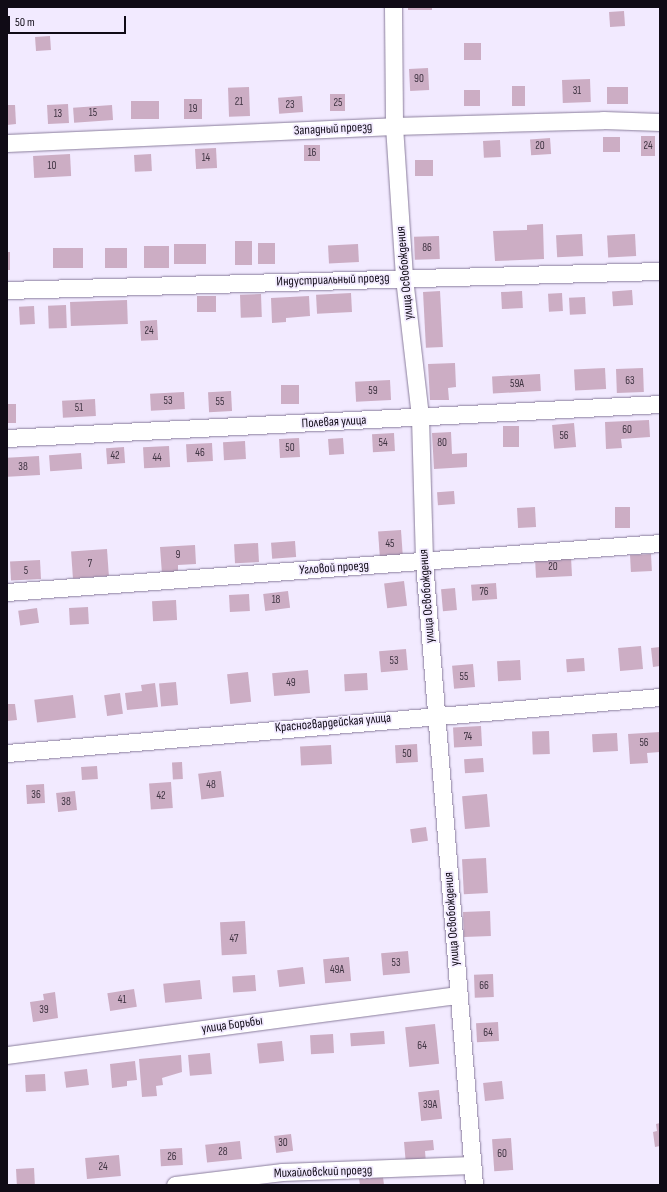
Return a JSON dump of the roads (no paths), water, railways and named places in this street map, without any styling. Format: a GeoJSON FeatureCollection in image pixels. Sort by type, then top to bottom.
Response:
{"type":"FeatureCollection","features":[{"type":"Feature","properties":{"kind":"street","name":"улица Освобождения"},"geometry":{"type":"LineString","coordinates":[[394,7],[394,126],[404,278],[420,417],[424,562],[457,995],[474,1185]]}},
{"type":"Feature","properties":{"kind":"street","name":"Западный проезд"},"geometry":{"type":"LineString","coordinates":[[7,143],[394,126],[603,120],[660,122]]}},
{"type":"Feature","properties":{"kind":"street","name":"Индустриальный проезд"},"geometry":{"type":"LineString","coordinates":[[7,290],[660,271]]}},
{"type":"Feature","properties":{"kind":"street","name":"Полевая улица"},"geometry":{"type":"LineString","coordinates":[[7,438],[660,404]]}},
{"type":"Feature","properties":{"kind":"street","name":"Угловой проезд"},"geometry":{"type":"LineString","coordinates":[[7,592],[424,562],[660,543]]}},
{"type":"Feature","properties":{"kind":"street","name":"Красногвардейская улица"},"geometry":{"type":"LineString","coordinates":[[7,753],[436,714],[660,697]]}},
{"type":"Feature","properties":{"kind":"street","name":"улица Борьбы"},"geometry":{"type":"LineString","coordinates":[[7,1055],[457,995]]}},
{"type":"Feature","properties":{"kind":"street","name":"Михайловский проезд"},"geometry":{"type":"LineString","coordinates":[[175,1185],[282,1172],[472,1165]]}}]}
